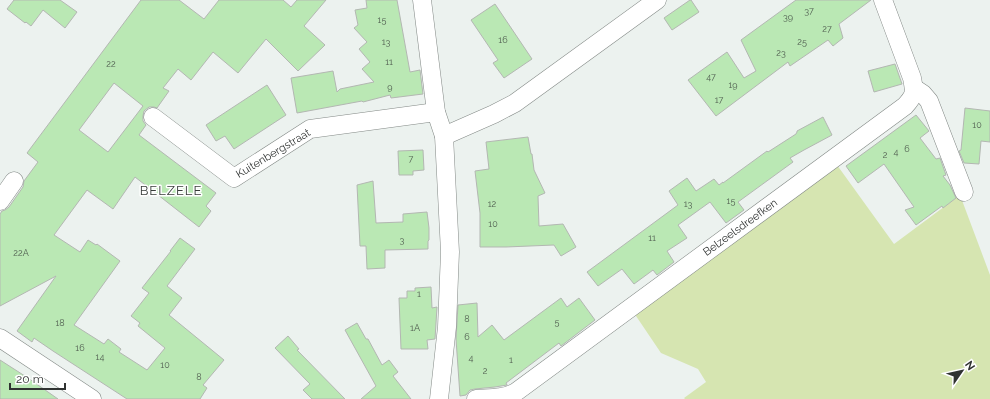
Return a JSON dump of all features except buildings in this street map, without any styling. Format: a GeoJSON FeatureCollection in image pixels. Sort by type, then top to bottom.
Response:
{"type":"FeatureCollection","features":[{"type":"Feature","properties":{"kind":"street"},"geometry":{"type":"LineString","coordinates":[[422,0],[436,112],[444,136],[450,252],[447,327],[439,399]]}},
{"type":"Feature","properties":{"kind":"street"},"geometry":{"type":"LineString","coordinates":[[444,136],[515,103],[657,0]]}},
{"type":"Feature","properties":{"kind":"street"},"geometry":{"type":"LineString","coordinates":[[883,0],[912,78],[914,88],[923,94],[929,101],[964,192]]}},
{"type":"Feature","properties":{"kind":"street","name":"Belzeelsdreefken"},"geometry":{"type":"LineString","coordinates":[[476,399],[499,398],[516,392],[904,106],[912,98],[914,88]]}},
{"type":"Feature","properties":{"kind":"street","name":"Kuitenbergstraat"},"geometry":{"type":"LineString","coordinates":[[153,117],[234,178],[310,129],[436,112]]}},
{"type":"Feature","properties":{"kind":"street"},"geometry":{"type":"LineString","coordinates":[[0,201],[14,181]]}},
{"type":"Feature","properties":{"kind":"street"},"geometry":{"type":"LineString","coordinates":[[0,338],[92,399]]}},
{"type":"Feature","properties":{"kind":"green space"},"geometry":{"type":"Polygon","coordinates":[[[837,165],[894,244],[960,195],[990,275],[990,399],[684,398],[706,382],[698,369],[661,353],[634,313],[837,165]]]}},
{"type":"Feature","properties":{"kind":"district","name":"BELZELE"},"geometry":{"type":"Point","coordinates":[171,190]}}]}
